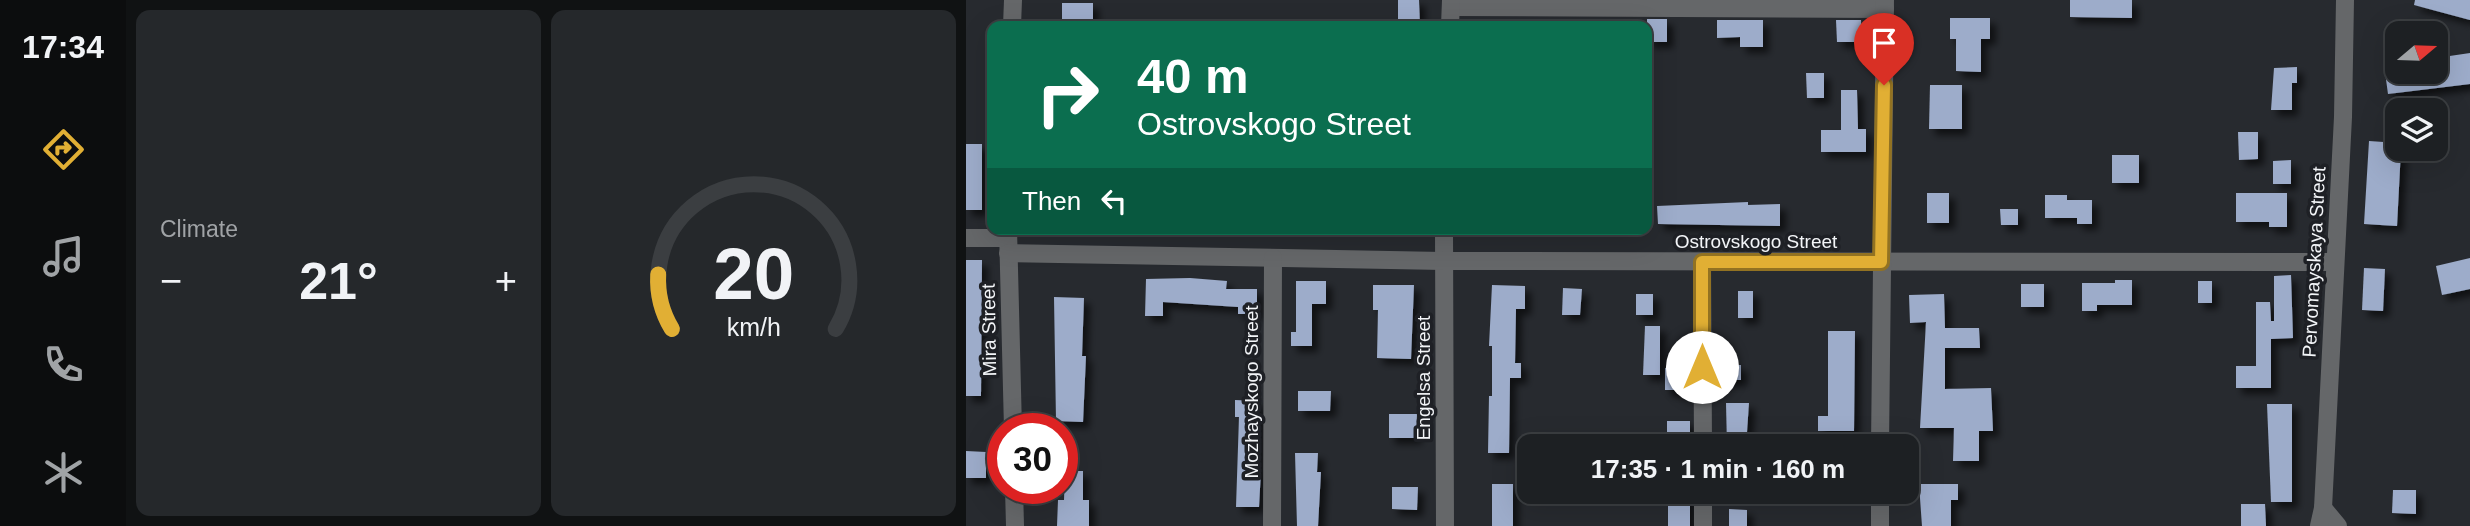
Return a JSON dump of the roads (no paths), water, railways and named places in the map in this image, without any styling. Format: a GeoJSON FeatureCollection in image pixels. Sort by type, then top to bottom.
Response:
{"type":"FeatureCollection","features":[{"type":"Feature","properties":{"kind":"street"},"geometry":{"type":"LineString","coordinates":[[1012,21],[1013,0]]}},
{"type":"Feature","properties":{"kind":"street","name":"Pervomayskaya Street"},"geometry":{"type":"LineString","coordinates":[[2319,526],[2323,508],[2345,0]]}},
{"type":"Feature","properties":{"kind":"street"},"geometry":{"type":"LineString","coordinates":[[1450,21],[1451,3],[1885,4],[1880,434]]}},
{"type":"Feature","properties":{"kind":"street","name":"Engelsa Street"},"geometry":{"type":"LineString","coordinates":[[1444,235],[1445,526]]}},
{"type":"Feature","properties":{"kind":"street","name":"Ostrovskogo Street"},"geometry":{"type":"LineString","coordinates":[[966,239],[1273,258],[1443,261],[2335,262]]}},
{"type":"Feature","properties":{"kind":"street","name":"Mira Street"},"geometry":{"type":"LineString","coordinates":[[1008,240],[1013,413]]}},
{"type":"Feature","properties":{"kind":"street","name":"Mozhayskogo Street"},"geometry":{"type":"LineString","coordinates":[[1272,526],[1273,258]]}},
{"type":"Feature","properties":{"kind":"street"},"geometry":{"type":"LineString","coordinates":[[1702,262],[1703,434]]}},
{"type":"Feature","properties":{"kind":"street"},"geometry":{"type":"LineString","coordinates":[[1014,504],[1015,526]]}},
{"type":"Feature","properties":{"kind":"street"},"geometry":{"type":"LineString","coordinates":[[1703,504],[1703,526]]}},
{"type":"Feature","properties":{"kind":"street"},"geometry":{"type":"LineString","coordinates":[[1880,504],[1880,526]]}},
{"type":"Feature","properties":{"kind":"street"},"geometry":{"type":"LineString","coordinates":[[2323,508],[2338,526]]}}]}
